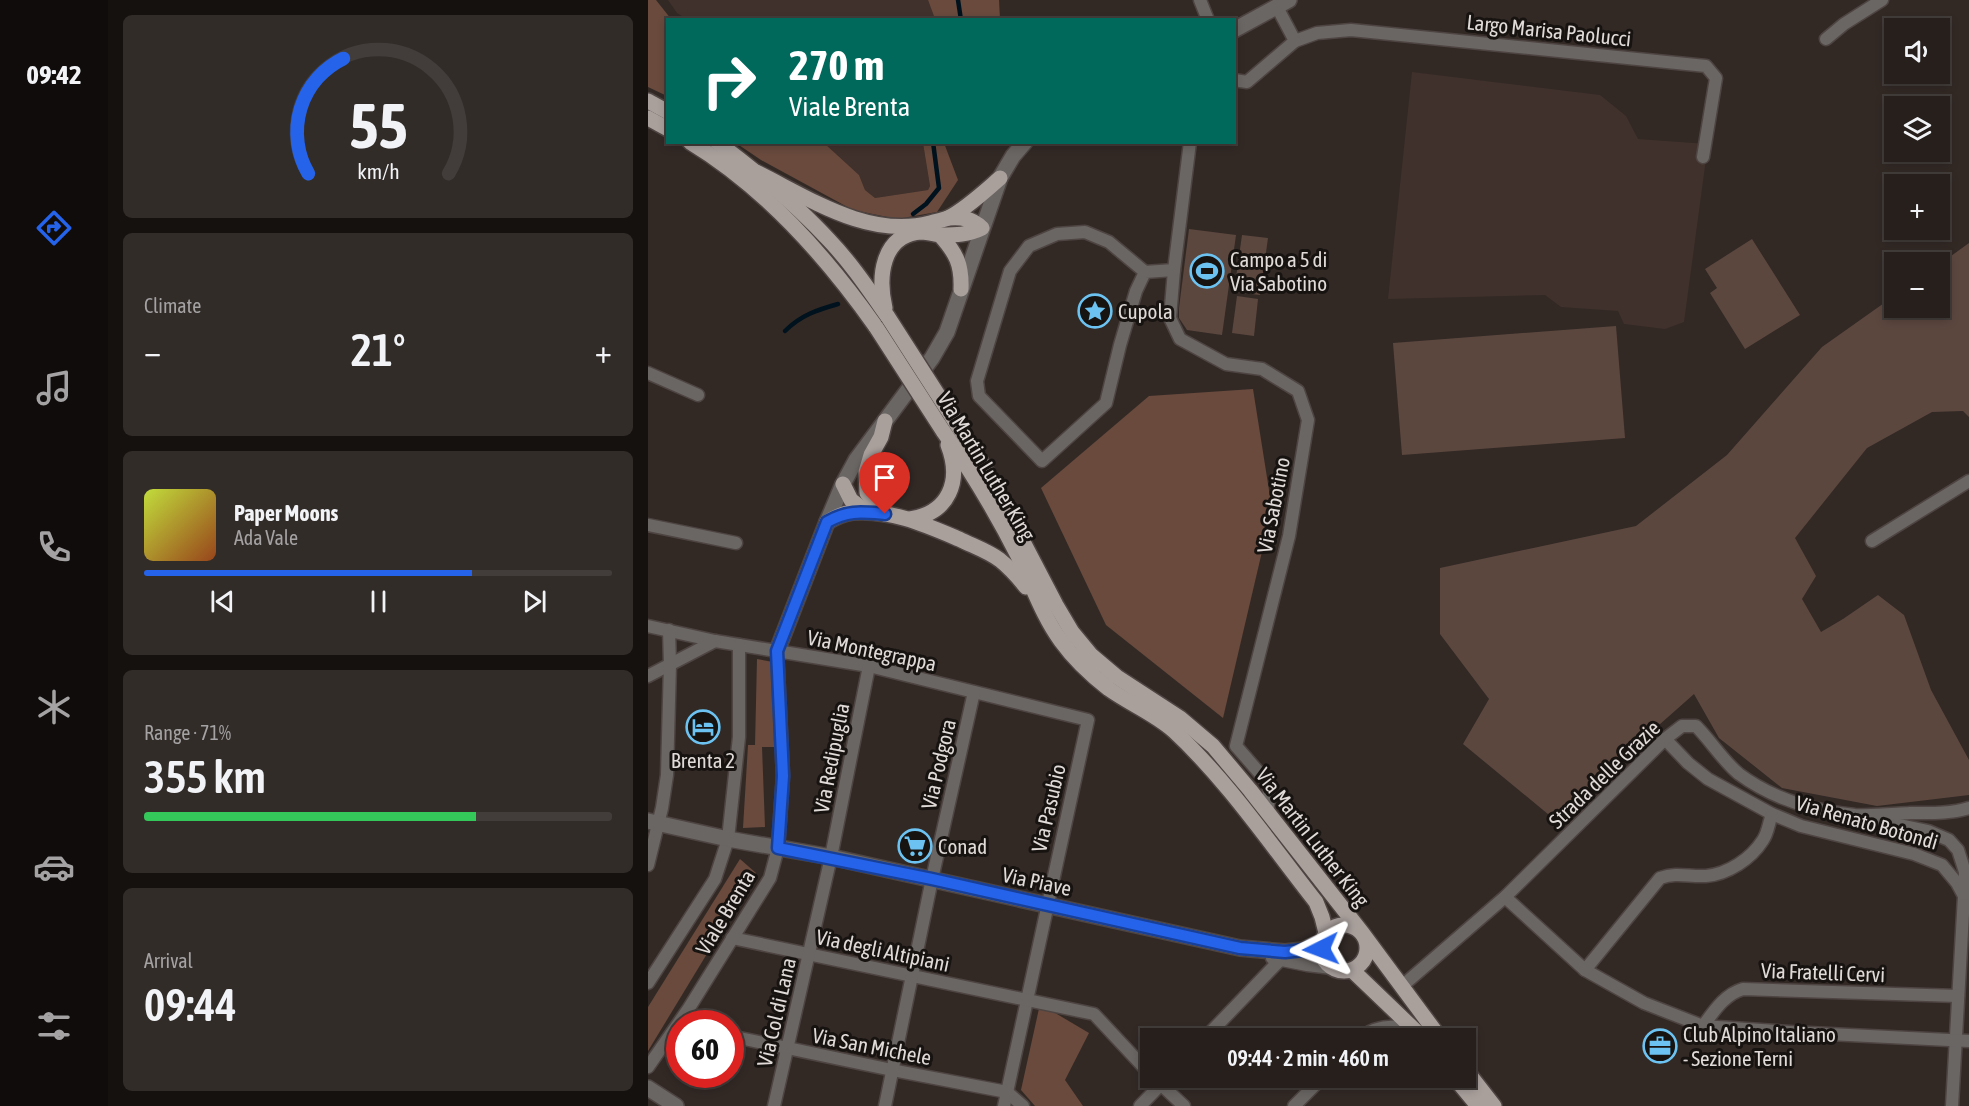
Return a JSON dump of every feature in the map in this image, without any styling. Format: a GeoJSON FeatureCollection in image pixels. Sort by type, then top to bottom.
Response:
{"type":"FeatureCollection","features":[{"type":"Feature","properties":{"kind":"main road"},"geometry":{"type":"LineString","coordinates":[[648,101],[666,111]]}},
{"type":"Feature","properties":{"kind":"main road"},"geometry":{"type":"LineString","coordinates":[[648,118],[666,128]]}},
{"type":"Feature","properties":{"kind":"main road","name":"Via Martin Luther King"},"geometry":{"type":"LineString","coordinates":[[693,144],[747,183],[786,218],[882,322]]}},
{"type":"Feature","properties":{"kind":"main road","name":"Via Martin Luther King"},"geometry":{"type":"LineString","coordinates":[[720,144],[796,207],[830,240],[860,277],[882,322],[949,427],[1060,640],[1082,665],[1109,688],[1171,729],[1202,757],[1316,902],[1322,917],[1324,937]]}},
{"type":"Feature","properties":{"kind":"main road"},"geometry":{"type":"LineString","coordinates":[[756,172],[825,206],[869,224],[899,227],[963,217],[975,221],[982,228],[958,235],[920,232],[901,238],[888,252],[882,270],[882,322]]}},
{"type":"Feature","properties":{"kind":"main road"},"geometry":{"type":"LineString","coordinates":[[948,218],[1000,178]]}},
{"type":"Feature","properties":{"kind":"main road"},"geometry":{"type":"LineString","coordinates":[[940,235],[959,262],[962,272],[962,289]]}},
{"type":"Feature","properties":{"kind":"main road"},"geometry":{"type":"LineString","coordinates":[[867,493],[866,472],[885,421]]}},
{"type":"Feature","properties":{"kind":"main road"},"geometry":{"type":"LineString","coordinates":[[910,519],[920,518],[934,511],[949,495],[955,474],[949,427]]}},
{"type":"Feature","properties":{"kind":"main road","name":"Via Martin Luther King"},"geometry":{"type":"LineString","coordinates":[[949,427],[983,465],[1072,632],[1091,655],[1117,677],[1180,718],[1213,746],[1268,812],[1363,934]]}},
{"type":"Feature","properties":{"kind":"main road"},"geometry":{"type":"LineString","coordinates":[[843,484],[858,486],[885,514]]}},
{"type":"Feature","properties":{"kind":"main road"},"geometry":{"type":"LineString","coordinates":[[843,484],[851,500],[867,512]]}},
{"type":"Feature","properties":{"kind":"main road"},"geometry":{"type":"LineString","coordinates":[[827,522],[841,514],[853,512],[885,514],[910,519],[982,550],[999,560],[1013,571],[1043,611]]}},
{"type":"Feature","properties":{"kind":"main road","name":"Via Martin Luther King"},"geometry":{"type":"LineString","coordinates":[[1324,937],[1338,926],[1345,925],[1352,926],[1363,934]]}},
{"type":"Feature","properties":{"kind":"main road"},"geometry":{"type":"LineString","coordinates":[[1363,934],[1367,948],[1366,955],[1363,961],[1352,970],[1411,1026]]}},
{"type":"Feature","properties":{"kind":"main road"},"geometry":{"type":"LineString","coordinates":[[1363,934],[1432,1028]]}},
{"type":"Feature","properties":{"kind":"main road"},"geometry":{"type":"LineString","coordinates":[[1324,937],[1322,957],[1332,968]]}},
{"type":"Feature","properties":{"kind":"main road","name":"Via Piave"},"geometry":{"type":"LineString","coordinates":[[1332,968],[1338,971],[1352,970]]}},
{"type":"Feature","properties":{"kind":"main road"},"geometry":{"type":"LineString","coordinates":[[1476,1083],[1494,1106]]}},
{"type":"Feature","properties":{"kind":"main road"},"geometry":{"type":"LineString","coordinates":[[1463,1088],[1478,1106]]}},
{"type":"Feature","properties":{"kind":"street"},"geometry":{"type":"LineString","coordinates":[[1200,0],[1207,18]]}},
{"type":"Feature","properties":{"kind":"street"},"geometry":{"type":"LineString","coordinates":[[1826,39],[1844,24],[1882,0]]}},
{"type":"Feature","properties":{"kind":"street"},"geometry":{"type":"LineString","coordinates":[[1236,29],[1283,3],[1295,41]]}},
{"type":"Feature","properties":{"kind":"street","name":"Largo Marisa Paolucci"},"geometry":{"type":"LineString","coordinates":[[1236,80],[1247,82],[1295,41],[1317,33],[1351,30],[1706,66],[1716,78],[1703,157]]}},
{"type":"Feature","properties":{"kind":"street"},"geometry":{"type":"LineString","coordinates":[[777,651],[843,484],[856,460],[932,358],[947,332],[1000,178],[1023,144]]}},
{"type":"Feature","properties":{"kind":"street"},"geometry":{"type":"LineString","coordinates":[[1145,272],[1136,291],[1106,403],[1042,460],[979,396],[977,381],[1010,271],[1029,246],[1058,234],[1085,232],[1109,242],[1145,272],[1174,270],[1190,144]]}},
{"type":"Feature","properties":{"kind":"street","name":"Via Sabotino"},"geometry":{"type":"LineString","coordinates":[[1174,270],[1170,318],[1180,339],[1226,364],[1262,369],[1298,391],[1308,420],[1289,536],[1236,746],[1269,784],[1268,812]]}},
{"type":"Feature","properties":{"kind":"street"},"geometry":{"type":"LineString","coordinates":[[648,372],[698,395]]}},
{"type":"Feature","properties":{"kind":"street"},"geometry":{"type":"LineString","coordinates":[[1872,541],[1969,481]]}},
{"type":"Feature","properties":{"kind":"street"},"geometry":{"type":"LineString","coordinates":[[648,525],[736,543]]}},
{"type":"Feature","properties":{"kind":"street","name":"Via Montegrappa"},"geometry":{"type":"LineString","coordinates":[[648,626],[715,641],[869,666],[1088,720]]}},
{"type":"Feature","properties":{"kind":"street"},"geometry":{"type":"LineString","coordinates":[[648,865],[653,822],[667,775],[669,630]]}},
{"type":"Feature","properties":{"kind":"street"},"geometry":{"type":"LineString","coordinates":[[648,676],[715,641]]}},
{"type":"Feature","properties":{"kind":"street","name":"Viale Brenta"},"geometry":{"type":"LineString","coordinates":[[648,983],[716,879],[728,839],[739,737],[739,645]]}},
{"type":"Feature","properties":{"kind":"street","name":"Viale Brenta"},"geometry":{"type":"LineString","coordinates":[[687,1010],[770,878],[778,848],[783,776],[777,651]]}},
{"type":"Feature","properties":{"kind":"street","name":"Via Redipuglia"},"geometry":{"type":"LineString","coordinates":[[831,857],[869,666]]}},
{"type":"Feature","properties":{"kind":"street","name":"Via Podgora"},"geometry":{"type":"LineString","coordinates":[[885,1106],[911,975],[974,692]]}},
{"type":"Feature","properties":{"kind":"street","name":"Via Pasubio"},"geometry":{"type":"LineString","coordinates":[[1004,1106],[1088,720]]}},
{"type":"Feature","properties":{"kind":"street","name":"Strada delle Grazie"},"geometry":{"type":"LineString","coordinates":[[1401,987],[1505,897],[1665,739],[1682,726],[1696,726],[1737,772],[1778,798],[1826,811],[1857,815],[1928,831],[1969,850]]}},
{"type":"Feature","properties":{"kind":"street","name":"Via Renato Botondi"},"geometry":{"type":"LineString","coordinates":[[1665,739],[1688,763],[1708,779],[1772,814],[1801,826],[1914,854],[1942,865],[1957,882],[1964,896]]}},
{"type":"Feature","properties":{"kind":"street","name":"Strada delle Grazie"},"geometry":{"type":"LineString","coordinates":[[1857,815],[1935,814],[1969,808]]}},
{"type":"Feature","properties":{"kind":"street"},"geometry":{"type":"LineString","coordinates":[[1584,970],[1660,878],[1672,874],[1704,876],[1733,868],[1749,856],[1764,839],[1772,814]]}},
{"type":"Feature","properties":{"kind":"street","name":"Via Piave"},"geometry":{"type":"LineString","coordinates":[[653,822],[728,839],[831,857],[1240,948],[1280,960],[1332,968]]}},
{"type":"Feature","properties":{"kind":"street"},"geometry":{"type":"LineString","coordinates":[[1949,840],[1958,850],[1965,872],[1952,1106]]}},
{"type":"Feature","properties":{"kind":"street","name":"Via Col di Lana"},"geometry":{"type":"LineString","coordinates":[[774,1106],[831,857]]}},
{"type":"Feature","properties":{"kind":"street"},"geometry":{"type":"LineString","coordinates":[[1505,897],[1584,970],[1644,1002],[1703,1026],[1969,1041]]}},
{"type":"Feature","properties":{"kind":"street","name":"Via Piave"},"geometry":{"type":"LineString","coordinates":[[1240,948],[1285,952],[1303,950],[1324,937]]}},
{"type":"Feature","properties":{"kind":"street","name":"Via degli Altipiani"},"geometry":{"type":"LineString","coordinates":[[732,938],[1094,1014],[1140,1060]]}},
{"type":"Feature","properties":{"kind":"street"},"geometry":{"type":"LineString","coordinates":[[1215,1028],[1280,960]]}},
{"type":"Feature","properties":{"kind":"street","name":"Via Fratelli Cervi"},"geometry":{"type":"LineString","coordinates":[[1703,1026],[1721,1002],[1743,988],[1958,996]]}},
{"type":"Feature","properties":{"kind":"street"},"geometry":{"type":"LineString","coordinates":[[1378,1028],[1411,1026]]}},
{"type":"Feature","properties":{"kind":"street","name":"Via San Michele"},"geometry":{"type":"LineString","coordinates":[[744,1039],[892,1071],[1007,1092]]}},
{"type":"Feature","properties":{"kind":"street","name":"Viale Brenta"},"geometry":{"type":"LineString","coordinates":[[648,1067],[666,1042]]}},
{"type":"Feature","properties":{"kind":"street"},"geometry":{"type":"LineString","coordinates":[[648,1088],[676,1106]]}},
{"type":"Feature","properties":{"kind":"street"},"geometry":{"type":"LineString","coordinates":[[1140,1106],[1152,1088]]}},
{"type":"Feature","properties":{"kind":"street","name":"Via degli Altipiani"},"geometry":{"type":"LineString","coordinates":[[1167,1088],[1184,1106]]}},
{"type":"Feature","properties":{"kind":"street"},"geometry":{"type":"LineString","coordinates":[[1294,1106],[1312,1088]]}},
{"type":"Feature","properties":{"kind":"street"},"geometry":{"type":"LineString","coordinates":[[1007,1092],[1023,1106]]}},
{"type":"Feature","properties":{"kind":"shaded area"},"geometry":{"type":"Polygon","coordinates":[[[648,0],[656,0],[670,18],[666,18],[666,96],[648,87],[648,0]]]}},
{"type":"Feature","properties":{"kind":"shaded area"},"geometry":{"type":"Polygon","coordinates":[[[668,0],[928,0],[935,18],[685,18],[677,13],[668,0]]]}},
{"type":"Feature","properties":{"kind":"shaded area"},"geometry":{"type":"Polygon","coordinates":[[[928,0],[999,0],[1000,18],[935,18],[928,0]]]}},
{"type":"Feature","properties":{"kind":"shaded area"},"geometry":{"type":"Polygon","coordinates":[[[1412,72],[1600,95],[1626,116],[1638,139],[1708,144],[1684,322],[1665,329],[1624,324],[1618,311],[1561,307],[1545,295],[1388,299],[1412,72]]]}},
{"type":"Feature","properties":{"kind":"shaded area"},"geometry":{"type":"Polygon","coordinates":[[[737,144],[825,144],[859,175],[865,190],[875,198],[928,190],[930,186],[923,144],[944,144],[958,180],[937,212],[897,219],[853,210],[761,160],[737,144]]]}},
{"type":"Feature","properties":{"kind":"shaded area"},"geometry":{"type":"Polygon","coordinates":[[[825,144],[923,144],[930,186],[928,190],[875,198],[865,190],[859,175],[825,144]]]}},
{"type":"Feature","properties":{"kind":"shaded area","name":"Campo a 5 di Via Sabotino"},"geometry":{"type":"Polygon","coordinates":[[[1189,229],[1236,235],[1222,335],[1187,330],[1179,318],[1189,229]]]}},
{"type":"Feature","properties":{"kind":"shaded area"},"geometry":{"type":"Polygon","coordinates":[[[1242,235],[1268,238],[1260,295],[1234,292],[1242,235]]]}},
{"type":"Feature","properties":{"kind":"shaded area"},"geometry":{"type":"Polygon","coordinates":[[[1752,239],[1800,315],[1745,349],[1710,293],[1717,288],[1705,269],[1752,239]]]}},
{"type":"Feature","properties":{"kind":"shaded area"},"geometry":{"type":"Polygon","coordinates":[[[1969,243],[1969,417],[1963,411],[1932,412],[1867,448],[1795,538],[1816,576],[1802,599],[1821,632],[1878,595],[1904,615],[1931,690],[1969,760],[1969,795],[1877,806],[1782,788],[1719,738],[1694,694],[1659,725],[1560,824],[1463,744],[1489,699],[1440,634],[1440,568],[1636,526],[1727,455],[1822,347],[1884,303],[1884,318],[1950,318],[1950,257],[1969,243]]]}},
{"type":"Feature","properties":{"kind":"shaded area"},"geometry":{"type":"Polygon","coordinates":[[[1237,296],[1258,299],[1254,336],[1232,333],[1237,296]]]}},
{"type":"Feature","properties":{"kind":"shaded area"},"geometry":{"type":"Polygon","coordinates":[[[1616,326],[1625,438],[1402,455],[1393,343],[1616,326]]]}},
{"type":"Feature","properties":{"kind":"shaded area"},"geometry":{"type":"Polygon","coordinates":[[[1253,389],[1272,509],[1223,718],[1106,625],[1041,488],[1149,396],[1253,389]]]}},
{"type":"Feature","properties":{"kind":"shaded area"},"geometry":{"type":"Polygon","coordinates":[[[757,659],[773,662],[775,747],[762,747],[765,827],[743,828],[748,745],[755,745],[757,659]]]}},
{"type":"Feature","properties":{"kind":"shaded area"},"geometry":{"type":"Polygon","coordinates":[[[740,859],[756,873],[673,1010],[666,1010],[666,1021],[648,1051],[648,1007],[740,859]]]}},
{"type":"Feature","properties":{"kind":"shaded area"},"geometry":{"type":"Polygon","coordinates":[[[1040,1004],[1089,1033],[1065,1080],[1083,1106],[1035,1106],[1021,1090],[1040,1004]]]}},
{"type":"Feature","properties":{"kind":"waterway"},"geometry":{"type":"LineString","coordinates":[[958,0],[961,18]]}},
{"type":"Feature","properties":{"kind":"waterway"},"geometry":{"type":"LineString","coordinates":[[913,214],[926,204],[939,188],[933,144]]}},
{"type":"Feature","properties":{"kind":"waterway"},"geometry":{"type":"LineString","coordinates":[[785,331],[810,314],[838,304]]}},
{"type":"Feature","properties":{"kind":"place","name":"Campo a 5 di Via Sabotino"},"geometry":{"type":"Point","coordinates":[1207,271]}},
{"type":"Feature","properties":{"kind":"place","name":"Cupola"},"geometry":{"type":"Point","coordinates":[1095,311]}},
{"type":"Feature","properties":{"kind":"place","name":"Brenta 2"},"geometry":{"type":"Point","coordinates":[703,727]}},
{"type":"Feature","properties":{"kind":"place","name":"Conad"},"geometry":{"type":"Point","coordinates":[915,846]}},
{"type":"Feature","properties":{"kind":"place","name":"Club Alpino Italiano - Sezione Terni"},"geometry":{"type":"Point","coordinates":[1660,1046]}},
{"type":"Feature","properties":{"kind":"route"},"geometry":{"type":"LineString","coordinates":[[885,514],[853,512],[841,514],[827,522],[777,651],[783,776],[778,848],[831,857],[1240,948],[1285,952],[1303,950],[1321,942],[1321,949]]}}]}
